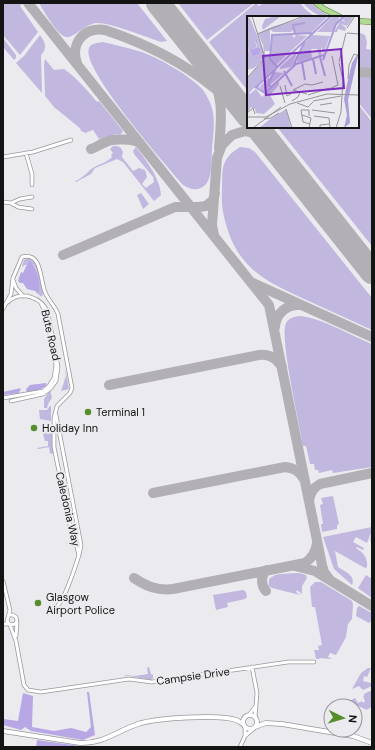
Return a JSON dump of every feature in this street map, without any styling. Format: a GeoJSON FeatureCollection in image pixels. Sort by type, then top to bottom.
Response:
{"type":"FeatureCollection","features":[{"type":"Feature","properties":{"kind":"main road"},"geometry":{"type":"LineString","coordinates":[[316,3],[338,16]]}},
{"type":"Feature","properties":{"kind":"main road"},"geometry":{"type":"LineString","coordinates":[[359,22],[372,22]]}},
{"type":"Feature","properties":{"kind":"street"},"geometry":{"type":"LineString","coordinates":[[3,156],[26,153],[70,140]]}},
{"type":"Feature","properties":{"kind":"street"},"geometry":{"type":"LineString","coordinates":[[26,153],[32,174],[32,185]]}},
{"type":"Feature","properties":{"kind":"street"},"geometry":{"type":"LineString","coordinates":[[3,202],[11,202],[20,198],[32,197]]}},
{"type":"Feature","properties":{"kind":"street"},"geometry":{"type":"LineString","coordinates":[[11,202],[18,207],[32,209]]}},
{"type":"Feature","properties":{"kind":"street"},"geometry":{"type":"LineString","coordinates":[[3,309],[10,294],[13,278],[22,257],[33,257],[37,262],[45,292],[58,314],[72,388],[70,393],[57,406],[56,409]]}},
{"type":"Feature","properties":{"kind":"street"},"geometry":{"type":"LineString","coordinates":[[6,303],[14,298],[23,296],[16,288],[13,278]]}},
{"type":"Feature","properties":{"kind":"street","name":"Bute Road"},"geometry":{"type":"LineString","coordinates":[[23,296],[32,297],[41,303],[46,315],[57,369]]}},
{"type":"Feature","properties":{"kind":"street"},"geometry":{"type":"LineString","coordinates":[[3,398],[43,391],[50,386],[57,369]]}},
{"type":"Feature","properties":{"kind":"street"},"geometry":{"type":"LineString","coordinates":[[11,401],[40,395],[47,391],[56,381],[57,369]]}},
{"type":"Feature","properties":{"kind":"street","name":"Caledonia Way"},"geometry":{"type":"LineString","coordinates":[[56,409],[54,418],[54,447],[72,535],[79,556]]}},
{"type":"Feature","properties":{"kind":"street","name":"Caledonia Way"},"geometry":{"type":"LineString","coordinates":[[56,409],[81,543],[79,556]]}},
{"type":"Feature","properties":{"kind":"street"},"geometry":{"type":"LineString","coordinates":[[58,605],[64,595],[79,556]]}},
{"type":"Feature","properties":{"kind":"street"},"geometry":{"type":"LineString","coordinates":[[3,581],[10,610],[7,621],[10,624]]}},
{"type":"Feature","properties":{"kind":"street"},"geometry":{"type":"LineString","coordinates":[[3,618],[15,615],[17,618],[17,622],[15,624],[3,624]]}},
{"type":"Feature","properties":{"kind":"street","name":"Campsie Drive"},"geometry":{"type":"LineString","coordinates":[[16,641],[17,622]]}},
{"type":"Feature","properties":{"kind":"street","name":"Campsie Drive"},"geometry":{"type":"LineString","coordinates":[[10,624],[16,641],[24,685],[28,690],[33,692],[129,679],[152,682],[288,662],[314,662]]}},
{"type":"Feature","properties":{"kind":"street"},"geometry":{"type":"LineString","coordinates":[[240,747],[245,736],[257,723],[257,693],[252,667]]}},
{"type":"Feature","properties":{"kind":"street"},"geometry":{"type":"LineString","coordinates":[[3,731],[80,743],[91,743],[105,739],[137,724],[149,721],[171,718],[211,717],[236,720],[245,718],[256,706]]}},
{"type":"Feature","properties":{"kind":"street"},"geometry":{"type":"LineString","coordinates":[[249,715],[266,723],[282,724],[353,736],[372,743]]}},
{"type":"Feature","properties":{"kind":"street"},"geometry":{"type":"LineString","coordinates":[[245,718],[245,736]]}},
{"type":"Feature","properties":{"kind":"street"},"geometry":{"type":"LineString","coordinates":[[236,720],[249,729],[266,723]]}},
{"type":"Feature","properties":{"kind":"shaded area"},"geometry":{"type":"Polygon","coordinates":[[[3,3],[21,3],[22,4],[20,6],[38,32],[20,55],[3,35],[3,3]]]}},
{"type":"Feature","properties":{"kind":"shaded area"},"geometry":{"type":"Polygon","coordinates":[[[39,3],[137,3],[167,41],[161,42],[102,23],[92,24],[72,36],[66,37],[59,32],[47,17],[39,3]]]}},
{"type":"Feature","properties":{"kind":"shaded area"},"geometry":{"type":"Polygon","coordinates":[[[178,3],[254,3],[207,40],[178,3]]]}},
{"type":"Feature","properties":{"kind":"shaded area"},"geometry":{"type":"Polygon","coordinates":[[[256,3],[259,6],[263,3],[300,3],[314,16],[247,16],[247,90],[209,42],[256,3]]]}},
{"type":"Feature","properties":{"kind":"shaded area"},"geometry":{"type":"Polygon","coordinates":[[[303,3],[311,3],[329,16],[323,16],[309,9],[303,3]]]}},
{"type":"Feature","properties":{"kind":"shaded area"},"geometry":{"type":"Polygon","coordinates":[[[359,32],[365,35],[367,42],[366,49],[372,50],[372,69],[359,68],[359,32]]]}},
{"type":"Feature","properties":{"kind":"shaded area"},"geometry":{"type":"Polygon","coordinates":[[[40,35],[45,45],[41,55],[42,93],[16,63],[24,56],[40,35]]]}},
{"type":"Feature","properties":{"kind":"shaded area"},"geometry":{"type":"Polygon","coordinates":[[[3,38],[16,55],[14,60],[3,47],[3,38]]]}},
{"type":"Feature","properties":{"kind":"shaded area"},"geometry":{"type":"Polygon","coordinates":[[[103,42],[154,57],[182,73],[203,90],[208,98],[213,112],[214,130],[211,172],[207,183],[203,187],[194,189],[183,185],[144,139],[111,95],[90,59],[90,46],[103,42]]]}},
{"type":"Feature","properties":{"kind":"shaded area"},"geometry":{"type":"Polygon","coordinates":[[[45,59],[54,70],[64,69],[82,84],[97,102],[99,101],[123,131],[120,135],[117,134],[99,139],[93,130],[85,133],[54,107],[45,96],[45,59]]]}},
{"type":"Feature","properties":{"kind":"shaded area"},"geometry":{"type":"Polygon","coordinates":[[[359,76],[372,77],[372,119],[359,103],[359,76]]]}},
{"type":"Feature","properties":{"kind":"shaded area"},"geometry":{"type":"Polygon","coordinates":[[[359,105],[372,122],[372,246],[278,128],[359,128],[359,105]]]}},
{"type":"Feature","properties":{"kind":"shaded area"},"geometry":{"type":"Polygon","coordinates":[[[113,146],[121,148],[123,152],[122,157],[133,171],[139,168],[145,170],[147,177],[142,184],[146,188],[154,182],[153,177],[133,151],[136,147],[140,152],[152,170],[160,189],[161,195],[154,201],[123,162],[117,159],[95,168],[91,174],[76,182],[75,181],[96,166],[110,159],[113,153],[110,149],[113,146]]]}},
{"type":"Feature","properties":{"kind":"shaded area"},"geometry":{"type":"Polygon","coordinates":[[[240,147],[249,148],[255,152],[372,298],[372,330],[284,290],[261,276],[242,257],[234,245],[228,231],[222,202],[225,161],[228,156],[240,147]]]}},
{"type":"Feature","properties":{"kind":"shaded area"},"geometry":{"type":"Polygon","coordinates":[[[141,193],[149,204],[143,209],[137,195],[141,193]]]}},
{"type":"Feature","properties":{"kind":"shaded area"},"geometry":{"type":"Polygon","coordinates":[[[27,258],[35,263],[39,272],[43,293],[42,297],[38,294],[40,287],[39,279],[34,265],[28,262],[23,267],[22,266],[24,260],[27,258]]]}},
{"type":"Feature","properties":{"kind":"shaded area"},"geometry":{"type":"Polygon","coordinates":[[[30,261],[35,268],[40,281],[38,294],[35,291],[27,289],[23,283],[18,281],[21,272],[23,273],[28,262],[30,261]]]}},
{"type":"Feature","properties":{"kind":"shaded area"},"geometry":{"type":"Polygon","coordinates":[[[299,316],[326,323],[372,344],[372,467],[333,473],[332,470],[319,473],[318,470],[315,470],[314,464],[310,464],[306,446],[303,446],[285,345],[286,323],[293,317],[299,316]]]}},
{"type":"Feature","properties":{"kind":"shaded area"},"geometry":{"type":"Polygon","coordinates":[[[65,366],[69,389],[61,391],[66,376],[65,366]]]}},
{"type":"Feature","properties":{"kind":"shaded area"},"geometry":{"type":"Polygon","coordinates":[[[46,383],[46,386],[37,391],[27,392],[26,389],[30,385],[46,383]]]}},
{"type":"Feature","properties":{"kind":"shaded area"},"geometry":{"type":"Polygon","coordinates":[[[21,388],[19,393],[3,395],[3,392],[21,388]]]}},
{"type":"Feature","properties":{"kind":"shaded area"},"geometry":{"type":"Polygon","coordinates":[[[50,390],[52,398],[47,408],[44,408],[44,399],[50,390]]]}},
{"type":"Feature","properties":{"kind":"shaded area"},"geometry":{"type":"Polygon","coordinates":[[[50,406],[51,421],[40,419],[39,410],[47,410],[50,406]]]}},
{"type":"Feature","properties":{"kind":"shaded area"},"geometry":{"type":"Polygon","coordinates":[[[47,430],[52,432],[54,453],[50,454],[49,447],[37,448],[48,446],[48,441],[45,441],[42,431],[47,430]]]}},
{"type":"Feature","properties":{"kind":"shaded area"},"geometry":{"type":"Polygon","coordinates":[[[333,496],[339,524],[337,525],[337,529],[322,532],[321,524],[323,524],[320,505],[323,504],[321,498],[333,496]]]}},
{"type":"Feature","properties":{"kind":"shaded area"},"geometry":{"type":"Polygon","coordinates":[[[372,527],[372,542],[370,541],[371,534],[367,543],[356,537],[353,542],[364,548],[363,550],[357,547],[356,548],[361,552],[367,561],[367,567],[365,568],[335,551],[338,567],[351,576],[353,582],[352,585],[334,569],[323,537],[372,527]]]}},
{"type":"Feature","properties":{"kind":"shaded area"},"geometry":{"type":"Polygon","coordinates":[[[299,573],[306,575],[307,578],[302,586],[302,594],[297,590],[296,592],[300,595],[269,586],[269,579],[280,574],[299,573]]]}},
{"type":"Feature","properties":{"kind":"shaded area"},"geometry":{"type":"Polygon","coordinates":[[[366,575],[372,579],[372,598],[358,588],[366,575]]]}},
{"type":"Feature","properties":{"kind":"shaded area"},"geometry":{"type":"Polygon","coordinates":[[[315,582],[321,582],[352,601],[353,605],[352,619],[348,624],[346,637],[336,655],[330,653],[328,657],[332,659],[316,659],[314,650],[319,650],[318,646],[322,645],[315,607],[312,607],[310,587],[315,582]]]}},
{"type":"Feature","properties":{"kind":"shaded area"},"geometry":{"type":"Polygon","coordinates":[[[243,590],[246,592],[247,597],[245,599],[227,603],[228,607],[216,610],[213,595],[243,590]]]}},
{"type":"Feature","properties":{"kind":"shaded area"},"geometry":{"type":"Polygon","coordinates":[[[359,606],[372,613],[372,620],[369,623],[356,616],[357,608],[359,606]]]}},
{"type":"Feature","properties":{"kind":"shaded area"},"geometry":{"type":"Polygon","coordinates":[[[149,667],[151,674],[153,675],[151,680],[125,676],[148,674],[147,668],[149,667]]]}},
{"type":"Feature","properties":{"kind":"shaded area"},"geometry":{"type":"Polygon","coordinates":[[[368,668],[371,668],[367,677],[364,676],[363,681],[371,683],[372,679],[372,686],[363,690],[359,686],[352,689],[361,673],[368,668]]]}},
{"type":"Feature","properties":{"kind":"shaded area"},"geometry":{"type":"Polygon","coordinates":[[[370,691],[372,692],[372,706],[367,710],[363,708],[363,703],[365,701],[363,696],[370,691]]]}},
{"type":"Feature","properties":{"kind":"shaded area"},"geometry":{"type":"Polygon","coordinates":[[[87,692],[89,692],[95,735],[83,740],[31,731],[25,727],[21,730],[3,725],[3,719],[18,721],[23,693],[33,696],[32,727],[54,731],[71,728],[86,732],[91,727],[87,692]]]}},
{"type":"Feature","properties":{"kind":"shaded area"},"geometry":{"type":"Polygon","coordinates":[[[37,740],[87,747],[36,747],[37,740]]]}},
{"type":"Feature","properties":{"kind":"taxiway"},"geometry":{"type":"LineString","coordinates":[[28,3],[269,305],[322,565],[324,572],[330,580]]}},
{"type":"Feature","properties":{"kind":"taxiway"},"geometry":{"type":"LineString","coordinates":[[77,63],[75,49],[80,38],[97,29],[105,30],[148,47],[175,61],[213,87],[247,116]]}},
{"type":"Feature","properties":{"kind":"taxiway"},"geometry":{"type":"LineString","coordinates":[[207,65],[213,76],[219,96],[221,115],[219,148]]}},
{"type":"Feature","properties":{"kind":"taxiway"},"geometry":{"type":"LineString","coordinates":[[359,72],[372,73]]}},
{"type":"Feature","properties":{"kind":"taxiway"},"geometry":{"type":"LineString","coordinates":[[214,235],[212,225],[217,158],[222,145],[232,135],[245,131],[258,134],[268,141]]}},
{"type":"Feature","properties":{"kind":"taxiway"},"geometry":{"type":"LineString","coordinates":[[91,149],[113,140],[128,140],[140,143]]}},
{"type":"Feature","properties":{"kind":"taxiway"},"geometry":{"type":"LineString","coordinates":[[63,255],[175,207],[206,206],[213,200],[215,193]]}},
{"type":"Feature","properties":{"kind":"taxiway"},"geometry":{"type":"LineString","coordinates":[[253,283],[372,337]]}},
{"type":"Feature","properties":{"kind":"taxiway"},"geometry":{"type":"LineString","coordinates":[[275,327],[276,322],[283,310],[291,306],[300,305]]}},
{"type":"Feature","properties":{"kind":"taxiway"},"geometry":{"type":"LineString","coordinates":[[109,385],[259,355],[272,357],[282,367]]}},
{"type":"Feature","properties":{"kind":"taxiway"},"geometry":{"type":"LineString","coordinates":[[153,493],[285,467],[296,470],[304,479]]}},
{"type":"Feature","properties":{"kind":"taxiway"},"geometry":{"type":"LineString","coordinates":[[309,501],[312,491],[320,484],[372,473]]}},
{"type":"Feature","properties":{"kind":"taxiway"},"geometry":{"type":"LineString","coordinates":[[134,578],[152,587],[173,589],[305,563],[310,559],[316,549],[317,543]]}},
{"type":"Feature","properties":{"kind":"taxiway"},"geometry":{"type":"LineString","coordinates":[[295,566],[315,571],[372,606]]}},
{"type":"Feature","properties":{"kind":"taxiway"},"geometry":{"type":"LineString","coordinates":[[266,591],[263,586],[262,578],[267,570]]}},
{"type":"Feature","properties":{"kind":"runway"},"geometry":{"type":"LineString","coordinates":[[158,3],[247,115]]}},
{"type":"Feature","properties":{"kind":"runway"},"geometry":{"type":"LineString","coordinates":[[258,128],[372,272]]}},
{"type":"Feature","properties":{"kind":"place","name":"Terminal 1"},"geometry":{"type":"Point","coordinates":[88,412]}},
{"type":"Feature","properties":{"kind":"place","name":"Holiday Inn"},"geometry":{"type":"Point","coordinates":[34,428]}},
{"type":"Feature","properties":{"kind":"place","name":"Glasgow Airport Police"},"geometry":{"type":"Point","coordinates":[38,603]}}]}
